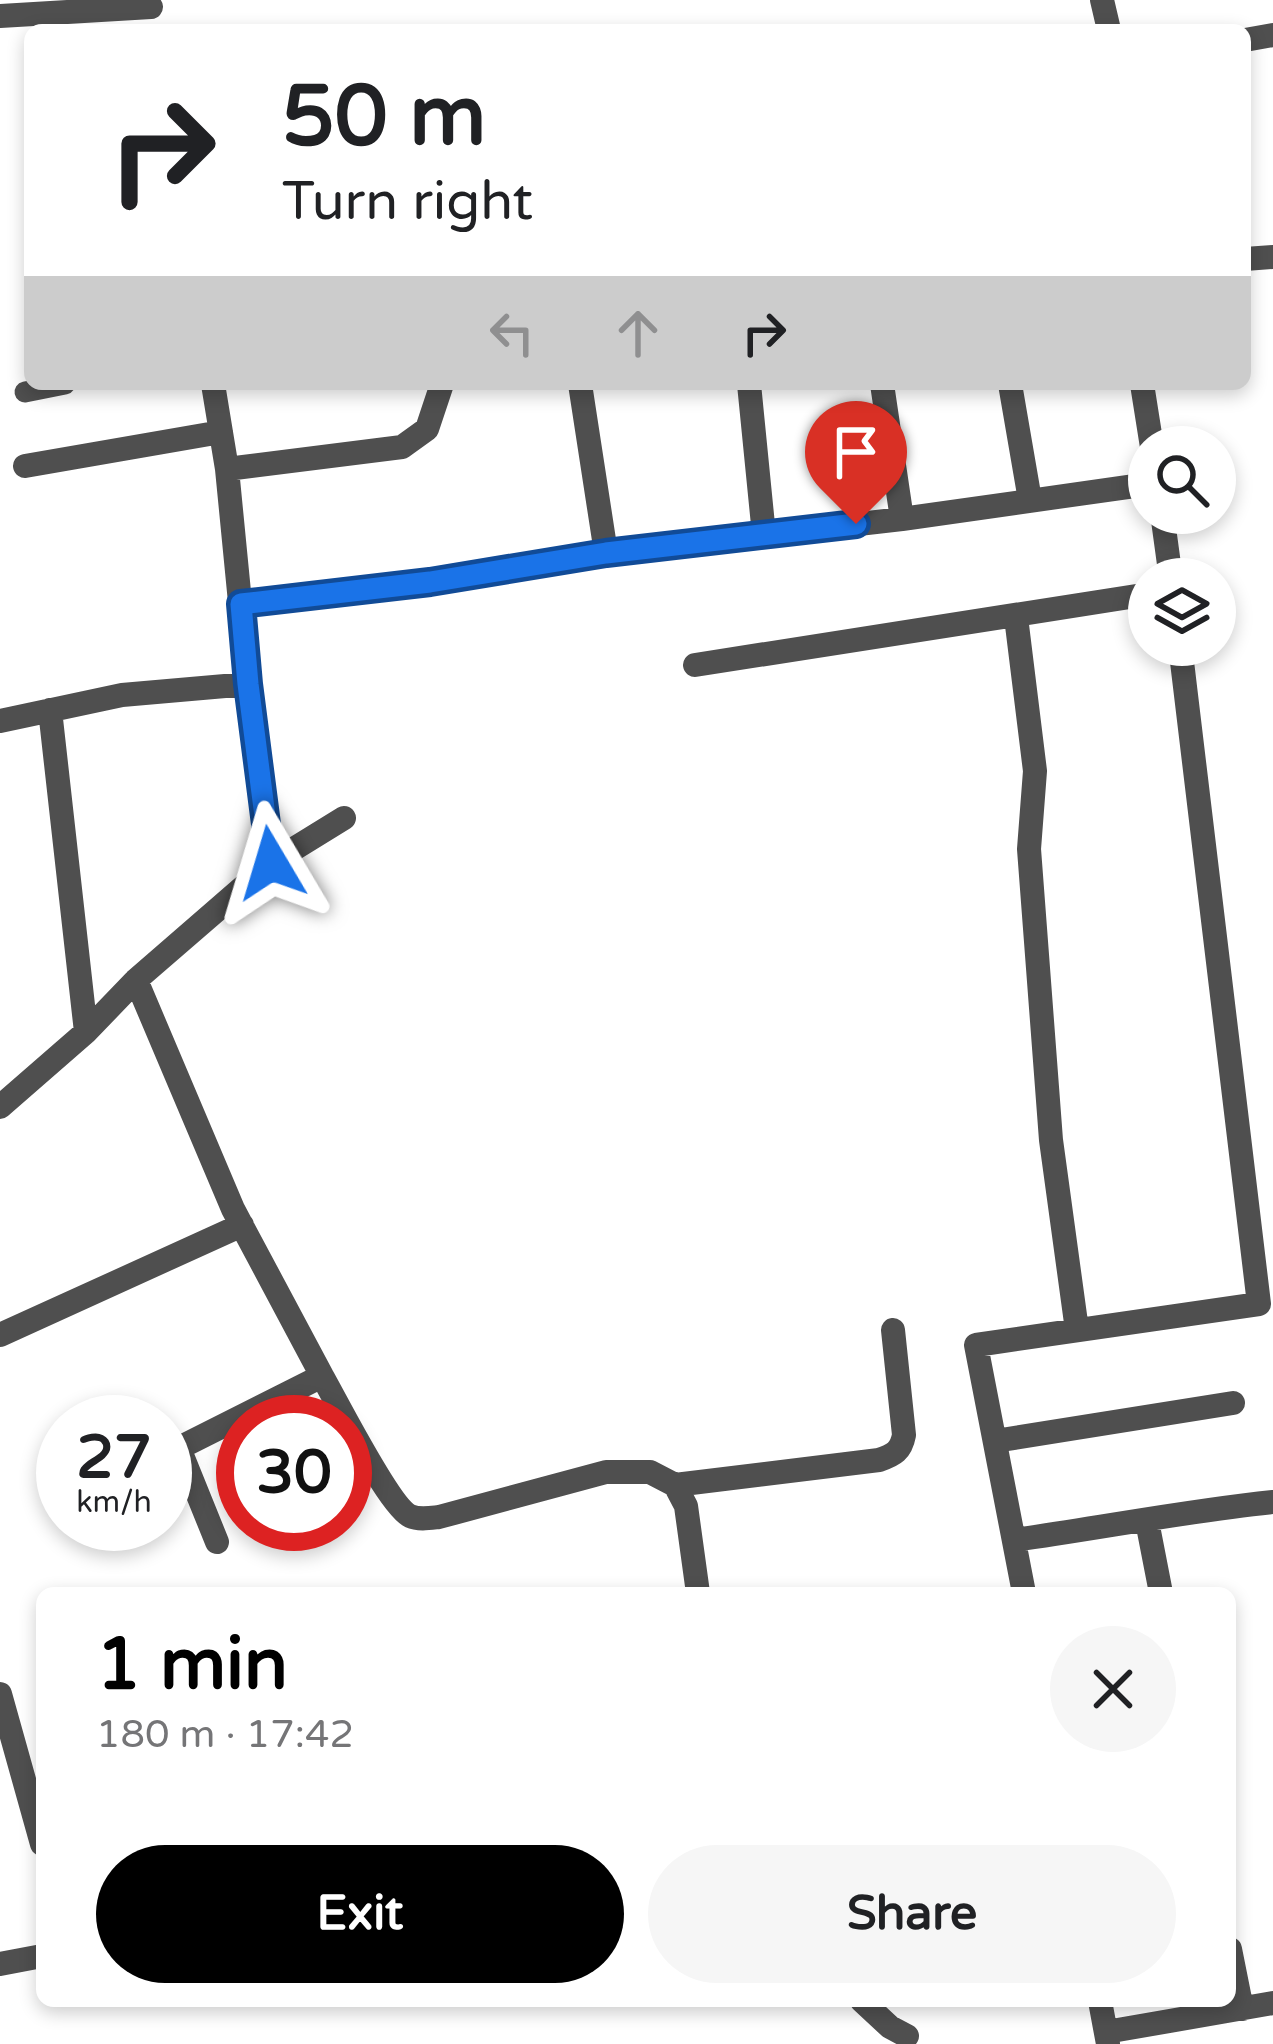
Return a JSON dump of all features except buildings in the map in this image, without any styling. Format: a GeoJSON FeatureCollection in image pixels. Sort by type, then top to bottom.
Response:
{"type":"FeatureCollection","features":[{"type":"Feature","properties":{"kind":"street"},"geometry":{"type":"LineString","coordinates":[[0,16],[152,12]]}},
{"type":"Feature","properties":{"kind":"street"},"geometry":{"type":"LineString","coordinates":[[214,390],[271,863]]}},
{"type":"Feature","properties":{"kind":"street"},"geometry":{"type":"LineString","coordinates":[[227,469],[402,447],[427,429],[440,390]]}},
{"type":"Feature","properties":{"kind":"street"},"geometry":{"type":"LineString","coordinates":[[581,390],[606,553]]}},
{"type":"Feature","properties":{"kind":"street"},"geometry":{"type":"LineString","coordinates":[[750,390],[764,535]]}},
{"type":"Feature","properties":{"kind":"street"},"geometry":{"type":"LineString","coordinates":[[883,390],[902,519]]}},
{"type":"Feature","properties":{"kind":"street"},"geometry":{"type":"LineString","coordinates":[[1011,390],[1030,500]]}},
{"type":"Feature","properties":{"kind":"street"},"geometry":{"type":"LineString","coordinates":[[1143,390],[1149,426]]}},
{"type":"Feature","properties":{"kind":"street"},"geometry":{"type":"LineString","coordinates":[[25,466],[221,432]]}},
{"type":"Feature","properties":{"kind":"street"},"geometry":{"type":"LineString","coordinates":[[241,604],[1128,487]]}},
{"type":"Feature","properties":{"kind":"street"},"geometry":{"type":"LineString","coordinates":[[694,665],[1128,598]]}},
{"type":"Feature","properties":{"kind":"street"},"geometry":{"type":"LineString","coordinates":[[1016,617],[1035,771],[1029,849],[1051,1140],[1077,1330]]}},
{"type":"Feature","properties":{"kind":"street"},"geometry":{"type":"LineString","coordinates":[[1023,1587],[976,1345],[1259,1304],[1183,666]]}},
{"type":"Feature","properties":{"kind":"street"},"geometry":{"type":"LineString","coordinates":[[0,721],[122,695],[248,684]]}},
{"type":"Feature","properties":{"kind":"street"},"geometry":{"type":"LineString","coordinates":[[50,710],[86,1032]]}},
{"type":"Feature","properties":{"kind":"street"},"geometry":{"type":"LineString","coordinates":[[0,1107],[271,863],[344,818]]}},
{"type":"Feature","properties":{"kind":"street"},"geometry":{"type":"LineString","coordinates":[[136,980],[242,1225],[322,1376],[407,1515],[440,1517],[606,1472],[650,1472],[675,1485],[893,1455],[902,1447],[904,1435],[892,1330]]}},
{"type":"Feature","properties":{"kind":"street"},"geometry":{"type":"LineString","coordinates":[[0,1335],[242,1225]]}},
{"type":"Feature","properties":{"kind":"street"},"geometry":{"type":"LineString","coordinates":[[284,1395],[322,1376]]}},
{"type":"Feature","properties":{"kind":"street"},"geometry":{"type":"LineString","coordinates":[[995,1441],[1233,1403]]}},
{"type":"Feature","properties":{"kind":"street"},"geometry":{"type":"LineString","coordinates":[[216,1429],[179,1448],[216,1540]]}},
{"type":"Feature","properties":{"kind":"street"},"geometry":{"type":"LineString","coordinates":[[675,1485],[686,1506],[697,1587]]}},
{"type":"Feature","properties":{"kind":"street"},"geometry":{"type":"LineString","coordinates":[[1014,1540],[1273,1502]]}},
{"type":"Feature","properties":{"kind":"street"},"geometry":{"type":"LineString","coordinates":[[1147,1521],[1160,1587]]}},
{"type":"Feature","properties":{"kind":"street"},"geometry":{"type":"LineString","coordinates":[[0,1694],[36,1823]]}},
{"type":"Feature","properties":{"kind":"street"},"geometry":{"type":"LineString","coordinates":[[0,1964],[36,1957]]}},
{"type":"Feature","properties":{"kind":"street"},"geometry":{"type":"LineString","coordinates":[[1236,1978],[1242,2008]]}},
{"type":"Feature","properties":{"kind":"street"},"geometry":{"type":"LineString","coordinates":[[1101,2007],[1107,2038],[1273,2003]]}},
{"type":"Feature","properties":{"kind":"street"},"geometry":{"type":"LineString","coordinates":[[869,2007],[907,2036]]}},
{"type":"Feature","properties":{"kind":"lane"},"geometry":{"type":"LineString","coordinates":[[25,392],[35,390]]}},
{"type":"Feature","properties":{"kind":"route"},"geometry":{"type":"LineString","coordinates":[[271,863],[241,604],[856,524]]}}]}
